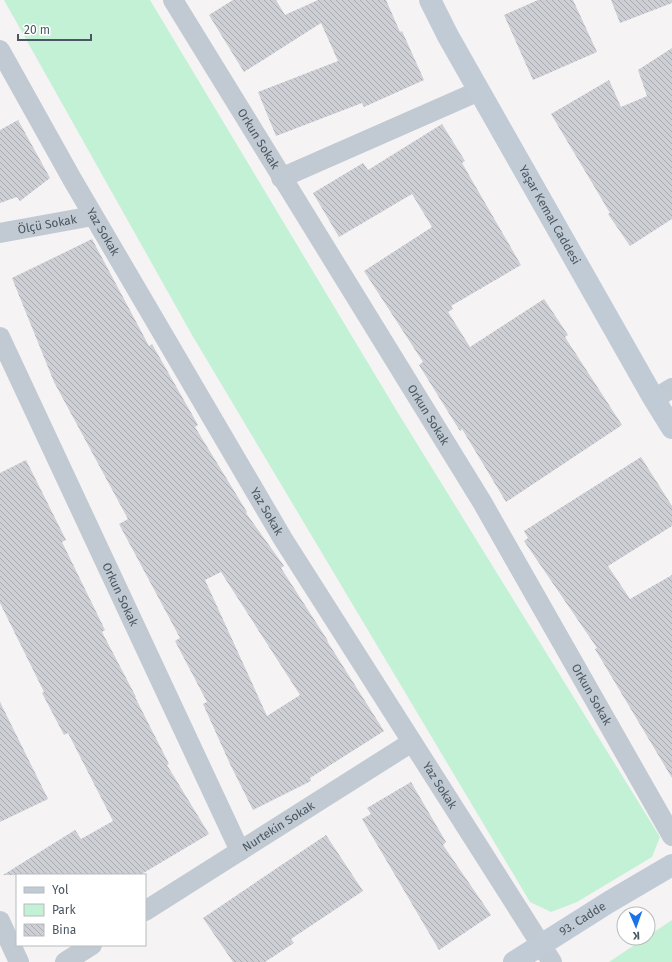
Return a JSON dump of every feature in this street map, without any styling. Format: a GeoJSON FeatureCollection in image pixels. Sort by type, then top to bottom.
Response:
{"type":"FeatureCollection","features":[{"type":"Feature","properties":{"kind":"street","name":"Orkun Sokak"},"geometry":{"type":"LineString","coordinates":[[173,0],[281,178],[482,502],[672,836]]}},
{"type":"Feature","properties":{"kind":"street","name":"Yaşar Kemal Caddesi"},"geometry":{"type":"LineString","coordinates":[[430,0],[448,36],[479,91],[654,399],[672,428]]}},
{"type":"Feature","properties":{"kind":"street","name":"Yaz Sokak"},"geometry":{"type":"LineString","coordinates":[[0,50],[94,216],[283,539],[547,954]]}},
{"type":"Feature","properties":{"kind":"street"},"geometry":{"type":"LineString","coordinates":[[281,178],[479,91]]}},
{"type":"Feature","properties":{"kind":"street","name":"Ölçü Sokak"},"geometry":{"type":"LineString","coordinates":[[0,233],[94,216]]}},
{"type":"Feature","properties":{"kind":"street","name":"Orkun Sokak"},"geometry":{"type":"LineString","coordinates":[[0,338],[240,851]]}},
{"type":"Feature","properties":{"kind":"street"},"geometry":{"type":"LineString","coordinates":[[654,399],[672,388]]}},
{"type":"Feature","properties":{"kind":"street","name":"Nurtekin Sokak"},"geometry":{"type":"LineString","coordinates":[[146,910],[412,742]]}},
{"type":"Feature","properties":{"kind":"street","name":"93. Cadde"},"geometry":{"type":"LineString","coordinates":[[514,962],[547,954],[609,902],[672,865]]}},
{"type":"Feature","properties":{"kind":"street"},"geometry":{"type":"LineString","coordinates":[[0,921],[19,962]]}},
{"type":"Feature","properties":{"kind":"street"},"geometry":{"type":"LineString","coordinates":[[65,962],[90,946]]}},
{"type":"Feature","properties":{"kind":"green space"},"geometry":{"type":"Polygon","coordinates":[[[4,0],[150,0],[398,413],[660,837],[652,857],[577,902],[551,912],[530,902],[192,335],[4,0]]]}},
{"type":"Feature","properties":{"kind":"green space"},"geometry":{"type":"Polygon","coordinates":[[[672,920],[672,962],[609,962],[633,946],[656,946],[656,931],[672,920]]]}},
{"type":"Feature","properties":{"kind":"building"},"geometry":{"type":"Polygon","coordinates":[[[233,0],[276,0],[285,15],[318,0],[386,0],[424,80],[364,107],[362,103],[276,136],[258,92],[338,61],[321,23],[244,72],[209,15],[233,0]]]}},
{"type":"Feature","properties":{"kind":"building"},"geometry":{"type":"Polygon","coordinates":[[[538,0],[573,0],[597,52],[533,80],[504,15],[538,0]]]}},
{"type":"Feature","properties":{"kind":"building"},"geometry":{"type":"Polygon","coordinates":[[[611,0],[672,0],[672,3],[620,23],[611,0]]]}},
{"type":"Feature","properties":{"kind":"building"},"geometry":{"type":"Polygon","coordinates":[[[672,48],[672,219],[630,246],[608,214],[610,213],[551,114],[609,80],[621,107],[647,96],[638,70],[672,48]]]}},
{"type":"Feature","properties":{"kind":"building"},"geometry":{"type":"Polygon","coordinates":[[[18,120],[50,178],[20,201],[17,197],[0,203],[0,130],[18,120]]]}},
{"type":"Feature","properties":{"kind":"building"},"geometry":{"type":"Polygon","coordinates":[[[442,124],[465,161],[462,163],[521,265],[451,306],[453,309],[448,312],[470,347],[544,299],[568,335],[565,337],[622,425],[506,502],[462,429],[460,431],[419,365],[423,362],[364,271],[432,227],[412,194],[339,237],[313,193],[363,163],[368,170],[442,124]]]}},
{"type":"Feature","properties":{"kind":"building"},"geometry":{"type":"Polygon","coordinates":[[[92,239],[149,346],[152,344],[198,425],[195,427],[247,512],[246,513],[284,566],[281,568],[384,731],[310,778],[311,781],[253,810],[203,704],[207,702],[175,641],[180,638],[119,524],[128,519],[54,382],[12,278],[92,239]],[[221,572],[205,580],[267,716],[300,695],[221,572]]]}},
{"type":"Feature","properties":{"kind":"building"},"geometry":{"type":"Polygon","coordinates":[[[641,457],[672,506],[672,526],[608,566],[630,599],[672,575],[672,778],[595,649],[597,648],[524,541],[528,538],[524,531],[641,457]]]}},
{"type":"Feature","properties":{"kind":"building"},"geometry":{"type":"Polygon","coordinates":[[[26,460],[66,540],[62,542],[105,630],[102,632],[169,764],[167,765],[209,834],[142,874],[3,875],[75,830],[81,839],[113,821],[68,733],[64,735],[42,693],[44,692],[0,603],[0,473],[26,460]]]}},
{"type":"Feature","properties":{"kind":"building"},"geometry":{"type":"Polygon","coordinates":[[[0,702],[48,799],[0,822],[0,702]]]}},
{"type":"Feature","properties":{"kind":"building"},"geometry":{"type":"Polygon","coordinates":[[[411,782],[446,842],[443,845],[491,915],[439,950],[362,819],[371,814],[367,808],[411,782]]]}},
{"type":"Feature","properties":{"kind":"building"},"geometry":{"type":"Polygon","coordinates":[[[326,835],[363,891],[291,939],[294,943],[265,962],[233,962],[203,918],[326,835]]]}}]}
